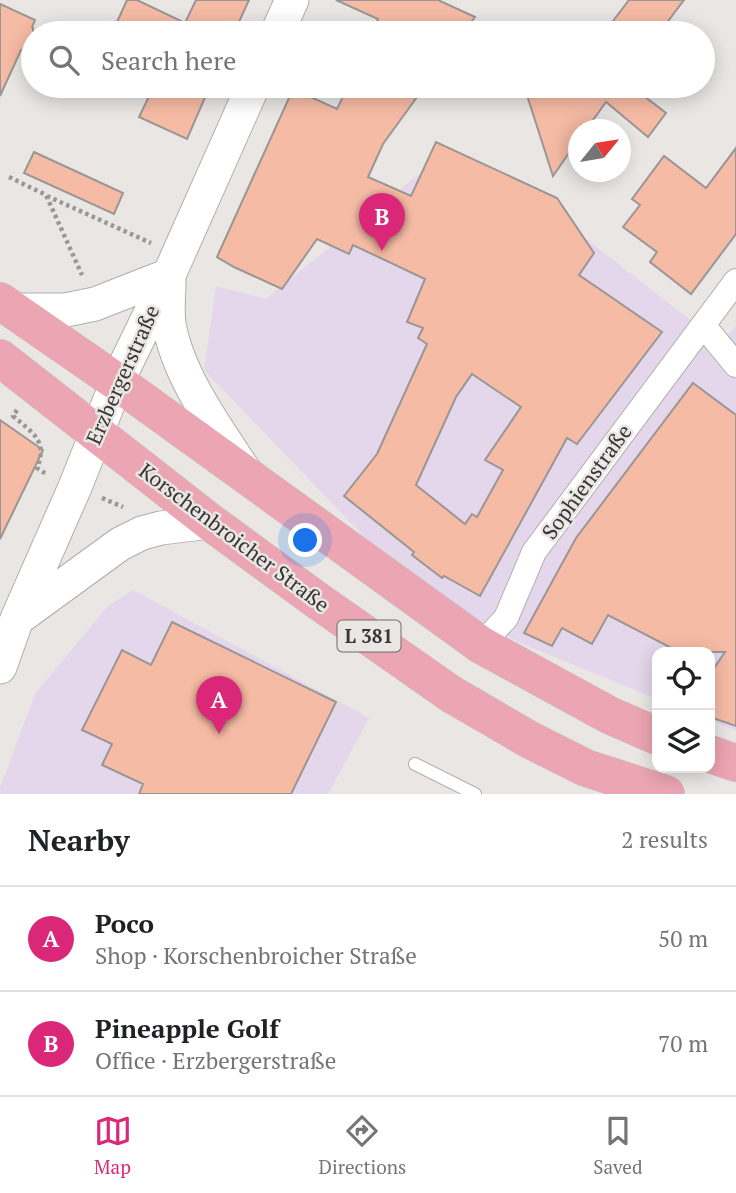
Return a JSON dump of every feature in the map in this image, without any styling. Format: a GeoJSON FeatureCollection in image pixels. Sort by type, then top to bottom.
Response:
{"type":"FeatureCollection","features":[{"type":"Feature","properties":{"kind":"main road"},"geometry":{"type":"LineString","coordinates":[[282,21],[292,0]]}},
{"type":"Feature","properties":{"kind":"main road","name":"Erzbergerstraße"},"geometry":{"type":"LineString","coordinates":[[0,667],[8,616],[97,435],[117,382],[174,265],[248,98]]}},
{"type":"Feature","properties":{"kind":"main road"},"geometry":{"type":"LineString","coordinates":[[5,305],[66,310],[95,304],[174,265]]}},
{"type":"Feature","properties":{"kind":"main road"},"geometry":{"type":"LineString","coordinates":[[174,265],[169,321],[175,349],[200,399],[249,478]]}},
{"type":"Feature","properties":{"kind":"main road","name":"L 381"},"geometry":{"type":"LineString","coordinates":[[5,305],[117,382],[481,645],[590,705],[652,734]]}},
{"type":"Feature","properties":{"kind":"main road","name":"Korschenbroicher Straße"},"geometry":{"type":"LineString","coordinates":[[0,358],[210,523],[451,694],[593,781],[666,794]]}},
{"type":"Feature","properties":{"kind":"main road"},"geometry":{"type":"LineString","coordinates":[[8,616],[120,544],[142,533],[161,528],[210,523]]}},
{"type":"Feature","properties":{"kind":"main road"},"geometry":{"type":"LineString","coordinates":[[715,756],[736,763]]}},
{"type":"Feature","properties":{"kind":"street","name":"Sophienstraße"},"geometry":{"type":"LineString","coordinates":[[481,645],[506,618],[534,552],[736,281]]}},
{"type":"Feature","properties":{"kind":"street"},"geometry":{"type":"LineString","coordinates":[[703,325],[736,365]]}},
{"type":"Feature","properties":{"kind":"lane"},"geometry":{"type":"LineString","coordinates":[[415,764],[475,794]]}},
{"type":"Feature","properties":{"kind":"path"},"geometry":{"type":"LineString","coordinates":[[9,177],[174,265]]}},
{"type":"Feature","properties":{"kind":"path"},"geometry":{"type":"LineString","coordinates":[[46,195],[95,304]]}},
{"type":"Feature","properties":{"kind":"shaded area"},"geometry":{"type":"Polygon","coordinates":[[[429,166],[577,232],[721,344],[736,326],[736,731],[715,722],[715,647],[652,647],[652,697],[518,642],[403,577],[204,370],[216,286],[266,299],[429,166]]]}},
{"type":"Feature","properties":{"kind":"shaded area"},"geometry":{"type":"Polygon","coordinates":[[[133,590],[369,718],[328,794],[0,794],[35,694],[108,606],[133,590]]]}},
{"type":"Feature","properties":{"kind":"building"},"geometry":{"type":"Polygon","coordinates":[[[127,0],[137,0],[181,21],[117,21],[127,0]]]}},
{"type":"Feature","properties":{"kind":"building"},"geometry":{"type":"Polygon","coordinates":[[[196,0],[249,0],[239,21],[186,21],[196,0]]]}},
{"type":"Feature","properties":{"kind":"building"},"geometry":{"type":"Polygon","coordinates":[[[336,0],[438,0],[475,17],[472,21],[377,21],[378,19],[336,0]]]}},
{"type":"Feature","properties":{"kind":"building"},"geometry":{"type":"Polygon","coordinates":[[[629,0],[684,0],[668,21],[613,21],[629,0]]]}},
{"type":"Feature","properties":{"kind":"building"},"geometry":{"type":"Polygon","coordinates":[[[0,4],[35,20],[21,21],[21,50],[0,96],[0,4]]]}},
{"type":"Feature","properties":{"kind":"building"},"geometry":{"type":"Polygon","coordinates":[[[148,98],[205,98],[187,139],[139,117],[148,98]]]}},
{"type":"Feature","properties":{"kind":"building"},"geometry":{"type":"Polygon","coordinates":[[[289,98],[313,98],[337,109],[342,98],[416,98],[383,144],[368,177],[411,196],[436,142],[557,198],[594,253],[579,275],[662,332],[577,444],[567,438],[480,596],[444,576],[442,578],[344,496],[377,454],[427,344],[418,338],[423,328],[407,322],[425,279],[353,245],[349,254],[317,239],[282,289],[217,257],[289,98]],[[472,374],[456,397],[416,485],[465,524],[472,514],[477,517],[503,470],[485,460],[521,407],[472,374]]]}},
{"type":"Feature","properties":{"kind":"building"},"geometry":{"type":"Polygon","coordinates":[[[528,98],[647,98],[666,113],[648,137],[631,123],[631,119],[626,119],[606,102],[594,119],[568,119],[568,154],[553,176],[528,98]]]}},
{"type":"Feature","properties":{"kind":"building"},"geometry":{"type":"Polygon","coordinates":[[[736,148],[736,234],[691,294],[650,262],[657,252],[623,227],[640,205],[632,199],[664,156],[706,188],[736,148]]]}},
{"type":"Feature","properties":{"kind":"building"},"geometry":{"type":"Polygon","coordinates":[[[34,152],[123,193],[114,214],[24,173],[34,152]]]}},
{"type":"Feature","properties":{"kind":"building"},"geometry":{"type":"Polygon","coordinates":[[[693,383],[736,415],[736,726],[715,719],[715,667],[725,652],[715,652],[715,647],[669,647],[608,615],[592,644],[562,628],[552,646],[524,633],[576,538],[693,383]]]}},
{"type":"Feature","properties":{"kind":"building"},"geometry":{"type":"Polygon","coordinates":[[[0,420],[43,450],[0,539],[0,420]]]}},
{"type":"Feature","properties":{"kind":"building"},"geometry":{"type":"Polygon","coordinates":[[[172,622],[336,702],[291,794],[139,794],[143,784],[102,765],[112,744],[82,730],[122,650],[151,665],[172,622]]]}},
{"type":"Feature","properties":{"kind":"place","name":"Pineapple Golf"},"geometry":{"type":"Point","coordinates":[382,251]}},
{"type":"Feature","properties":{"kind":"place","name":"Poco"},"geometry":{"type":"Point","coordinates":[219,734]}}]}
